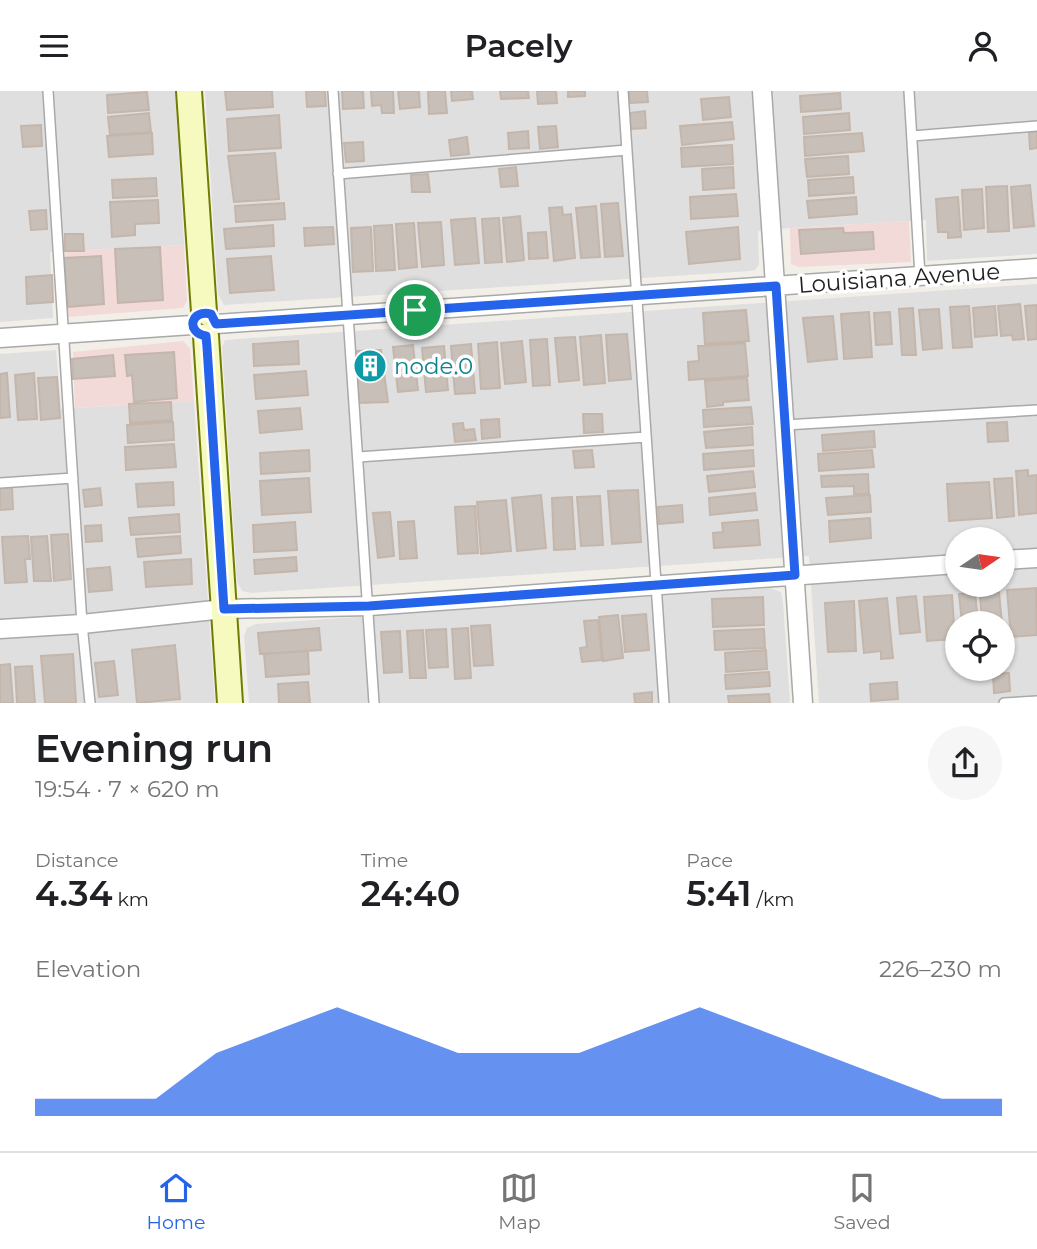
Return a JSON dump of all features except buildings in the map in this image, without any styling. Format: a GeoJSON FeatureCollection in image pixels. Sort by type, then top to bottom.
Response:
{"type":"FeatureCollection","features":[{"type":"Feature","properties":{"kind":"main road"},"geometry":{"type":"LineString","coordinates":[[189,91],[230,703]]}},
{"type":"Feature","properties":{"kind":"street"},"geometry":{"type":"LineString","coordinates":[[762,91],[803,703]]}},
{"type":"Feature","properties":{"kind":"street","name":"Louisiana Avenue"},"geometry":{"type":"LineString","coordinates":[[0,338],[1037,268]]}},
{"type":"Feature","properties":{"kind":"street"},"geometry":{"type":"LineString","coordinates":[[1015,559],[1037,558]]}},
{"type":"Feature","properties":{"kind":"street"},"geometry":{"type":"LineString","coordinates":[[0,629],[82,624],[224,609],[369,606],[945,564]]}},
{"type":"Feature","properties":{"kind":"lane"},"geometry":{"type":"LineString","coordinates":[[48,91],[82,624],[90,703]]}},
{"type":"Feature","properties":{"kind":"lane"},"geometry":{"type":"LineString","coordinates":[[333,91],[374,703]]}},
{"type":"Feature","properties":{"kind":"lane"},"geometry":{"type":"LineString","coordinates":[[623,91],[664,703]]}},
{"type":"Feature","properties":{"kind":"lane"},"geometry":{"type":"LineString","coordinates":[[909,91],[920,276]]}},
{"type":"Feature","properties":{"kind":"lane"},"geometry":{"type":"LineString","coordinates":[[912,136],[1037,126]]}},
{"type":"Feature","properties":{"kind":"lane"},"geometry":{"type":"LineString","coordinates":[[338,174],[627,150]]}},
{"type":"Feature","properties":{"kind":"lane"},"geometry":{"type":"LineString","coordinates":[[785,425],[1037,410]]}},
{"type":"Feature","properties":{"kind":"lane"},"geometry":{"type":"LineString","coordinates":[[358,457],[646,437]]}},
{"type":"Feature","properties":{"kind":"lane"},"geometry":{"type":"LineString","coordinates":[[0,483],[73,478]]}},
{"type":"Feature","properties":{"kind":"lane"},"geometry":{"type":"LineString","coordinates":[[1004,703],[1037,701]]}},
{"type":"Feature","properties":{"kind":"shaded area"},"geometry":{"type":"Polygon","coordinates":[[[0,91],[175,91],[184,245],[50,252],[53,318],[0,322],[0,91]]]}},
{"type":"Feature","properties":{"kind":"shaded area"},"geometry":{"type":"Polygon","coordinates":[[[205,91],[1037,91],[1037,254],[927,261],[926,220],[790,228],[758,231],[759,264],[755,270],[750,271],[224,305],[218,294],[205,91]]]}},
{"type":"Feature","properties":{"kind":"shaded area"},"geometry":{"type":"Polygon","coordinates":[[[909,221],[911,262],[799,267],[791,264],[790,228],[909,221]]]}},
{"type":"Feature","properties":{"kind":"shaded area"},"geometry":{"type":"Polygon","coordinates":[[[184,245],[187,301],[183,308],[68,317],[65,251],[184,245]]]}},
{"type":"Feature","properties":{"kind":"shaded area"},"geometry":{"type":"Polygon","coordinates":[[[1037,284],[1037,703],[819,703],[809,556],[251,593],[242,591],[237,581],[222,347],[225,340],[1037,284]]]}},
{"type":"Feature","properties":{"kind":"shaded area"},"geometry":{"type":"Polygon","coordinates":[[[183,341],[190,348],[194,401],[75,408],[73,352],[183,341]]]}},
{"type":"Feature","properties":{"kind":"shaded area"},"geometry":{"type":"Polygon","coordinates":[[[56,350],[61,409],[194,401],[215,703],[0,703],[0,354],[56,350]]]}},
{"type":"Feature","properties":{"kind":"shaded area"},"geometry":{"type":"Polygon","coordinates":[[[770,588],[781,592],[783,602],[790,703],[249,703],[244,636],[247,628],[256,624],[770,588]]]}},
{"type":"Feature","properties":{"kind":"place","name":"node.0"},"geometry":{"type":"Point","coordinates":[370,366]}},
{"type":"Feature","properties":{"kind":"route"},"geometry":{"type":"LineString","coordinates":[[776,286],[795,575],[369,606],[224,609],[206,336],[195,332],[192,321],[200,313],[211,314],[216,324],[415,310],[776,286]]}}]}
